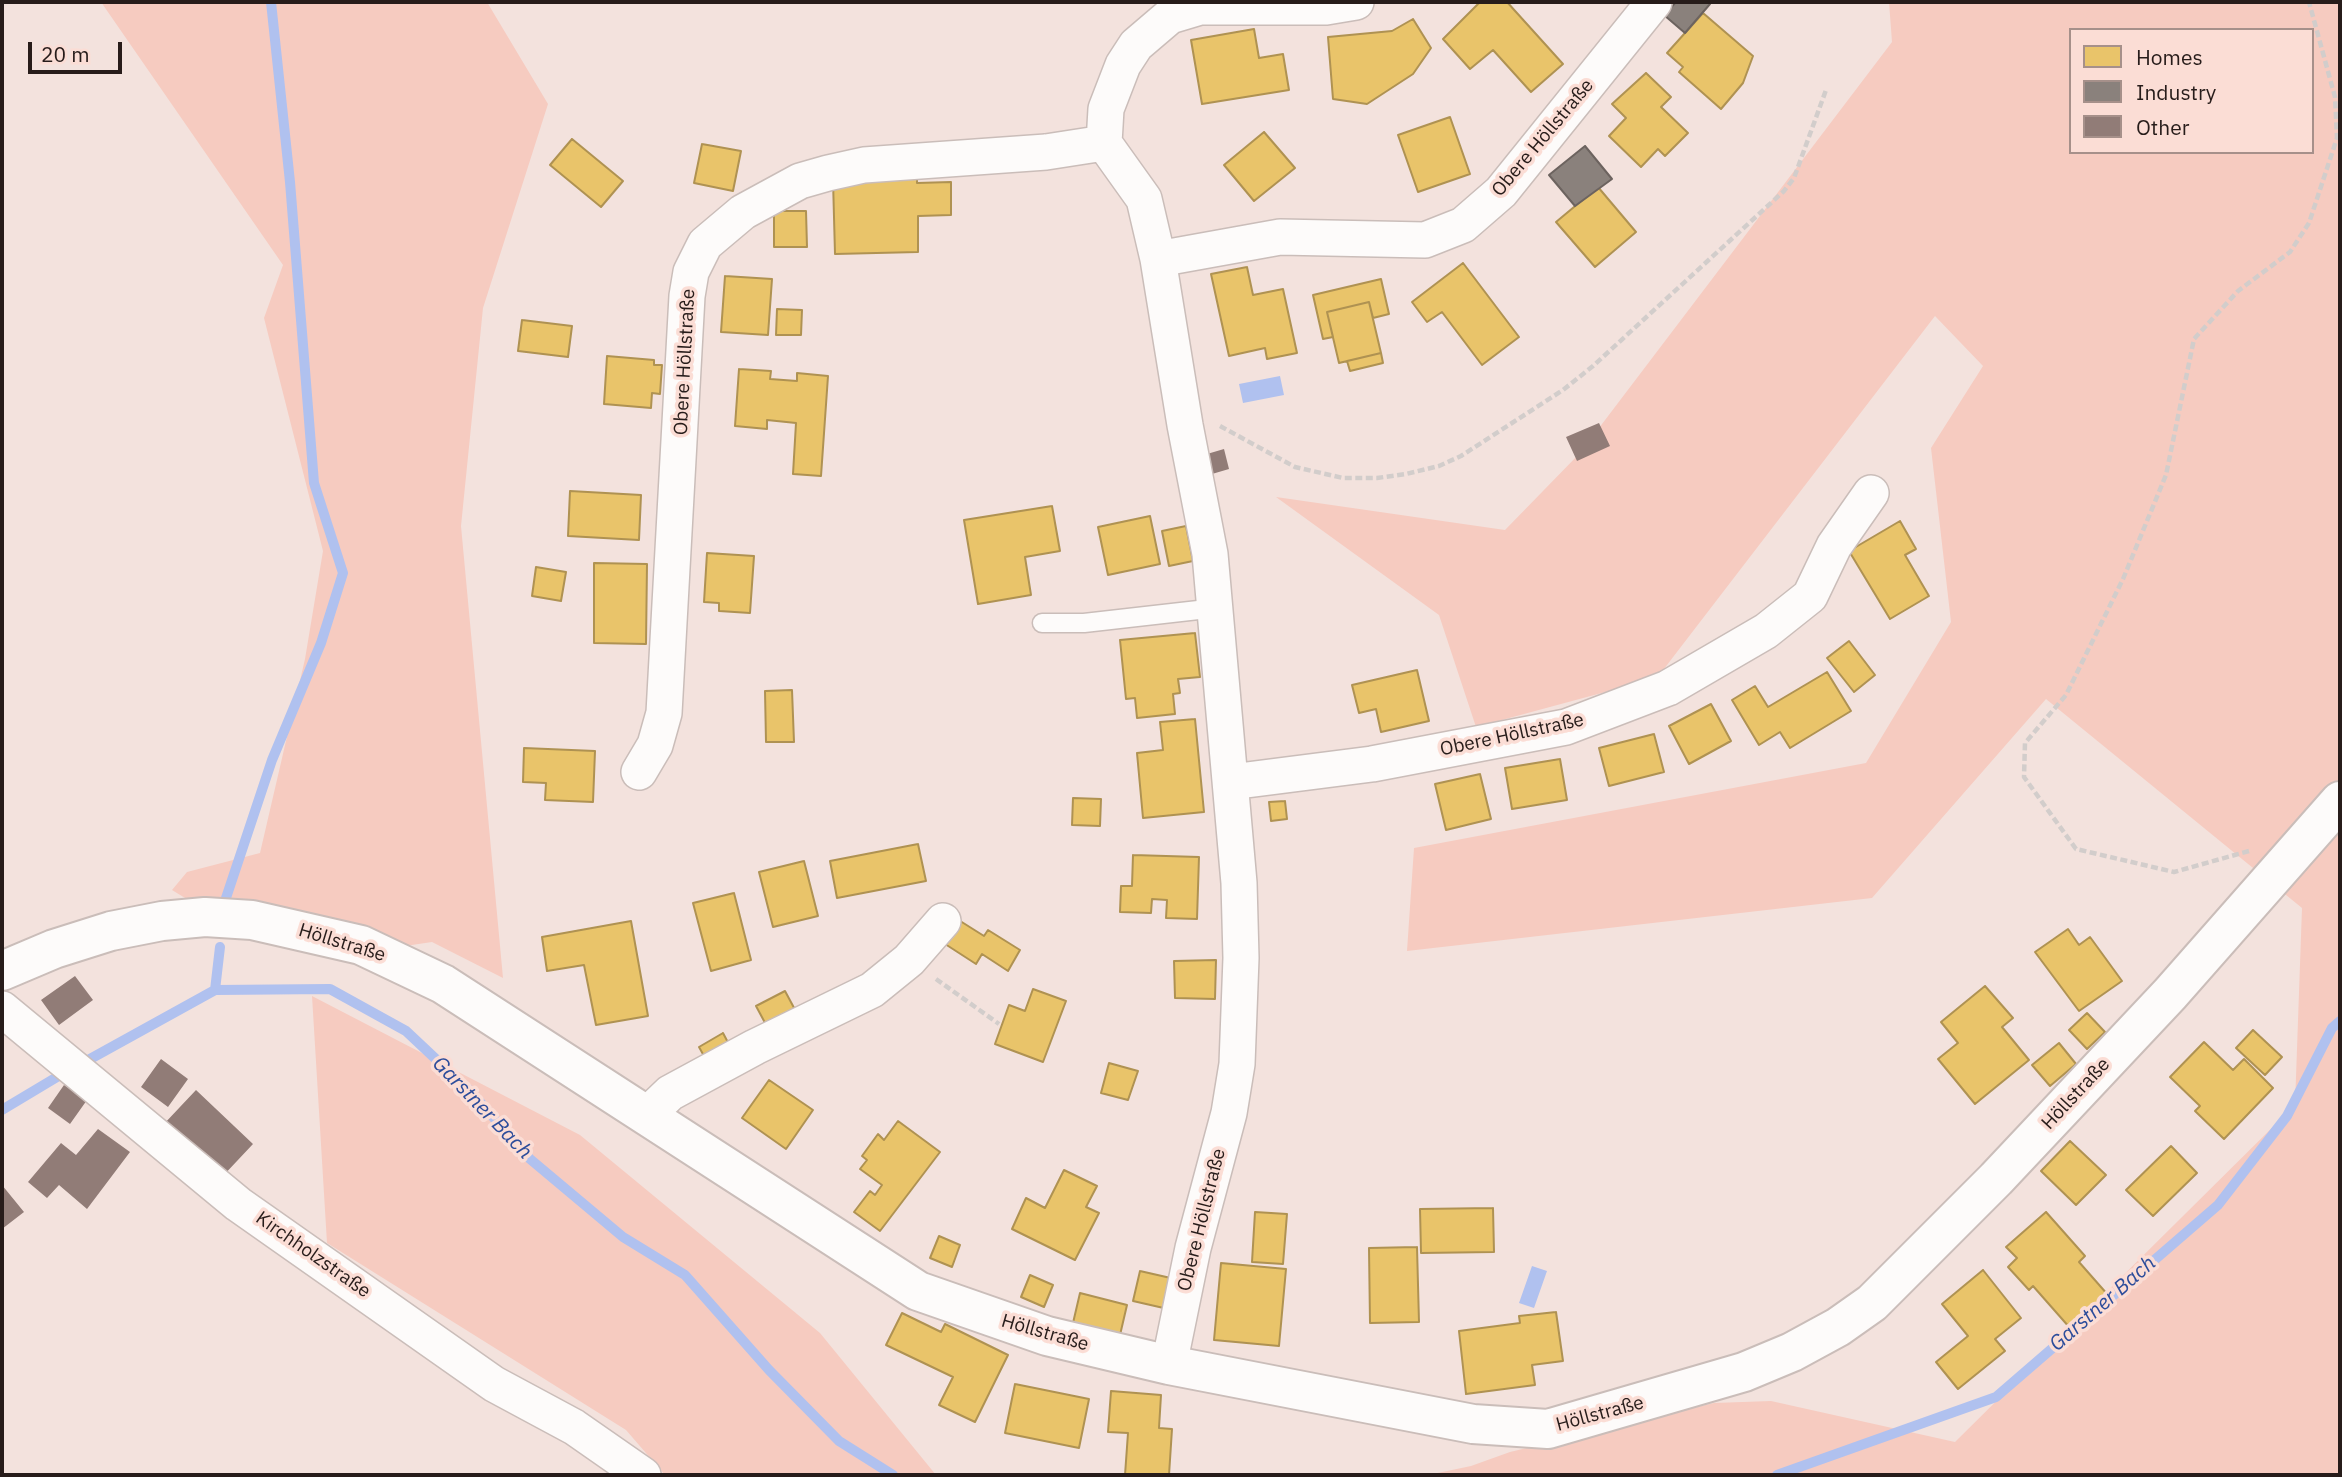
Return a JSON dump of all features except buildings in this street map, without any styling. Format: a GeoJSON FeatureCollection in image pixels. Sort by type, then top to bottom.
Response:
{"type":"FeatureCollection","features":[{"type":"Feature","properties":{"kind":"street"},"geometry":{"type":"LineString","coordinates":[[1104,143],[1106,109],[1123,65],[1136,45],[1170,16],[1200,6],[1326,7],[1356,2]]}},
{"type":"Feature","properties":{"kind":"street","name":"Obere Höllstraße"},"geometry":{"type":"LineString","coordinates":[[1158,259],[1280,237],[1425,240],[1463,225],[1501,192],[1654,2]]}},
{"type":"Feature","properties":{"kind":"street","name":"Obere Höllstraße"},"geometry":{"type":"LineString","coordinates":[[639,772],[655,745],[663,722],[687,296],[691,272],[705,244],[743,212],[800,181],[828,173],[864,165],[1046,152],[1104,143],[1144,199],[1158,259],[1185,425],[1208,543],[1231,782],[1241,958],[1237,1064],[1229,1113],[1193,1248],[1169,1365]]}},
{"type":"Feature","properties":{"kind":"street","name":"Obere Höllstraße"},"geometry":{"type":"LineString","coordinates":[[1231,782],[1372,764],[1566,727],[1668,688],[1766,631],[1810,596],[1834,546],[1871,493]]}},
{"type":"Feature","properties":{"kind":"street","name":"Höllstraße"},"geometry":{"type":"LineString","coordinates":[[2,971],[54,949],[162,921],[205,917],[252,920],[361,945],[443,985],[918,1291],[1047,1336],[1169,1365],[1473,1424],[1548,1429],[1744,1372],[1792,1352],[1838,1327],[1872,1303],[1919,1258],[2170,994],[2340,801]]}},
{"type":"Feature","properties":{"kind":"street"},"geometry":{"type":"LineString","coordinates":[[646,1116],[670,1093],[755,1047],[873,990],[909,960],[943,921]]}},
{"type":"Feature","properties":{"kind":"street","name":"Kirchholzstraße"},"geometry":{"type":"LineString","coordinates":[[2,1009],[238,1204],[494,1384],[574,1427],[643,1475]]}},
{"type":"Feature","properties":{"kind":"lane"},"geometry":{"type":"LineString","coordinates":[[1042,623],[1084,623],[1216,608]]}},
{"type":"Feature","properties":{"kind":"path"},"geometry":{"type":"LineString","coordinates":[[2252,850],[2174,872],[2076,849],[2024,777],[2025,743],[2066,695],[2123,579],[2166,475],[2193,339],[2238,291],[2290,252],[2309,223],[2337,138],[2335,97],[2309,2]]}},
{"type":"Feature","properties":{"kind":"path"},"geometry":{"type":"LineString","coordinates":[[1185,425],[1204,422],[1217,425],[1295,467],[1342,478],[1377,478],[1406,474],[1439,466],[1461,456],[1563,390],[1593,366],[1784,191],[1794,178],[1826,90]]}},
{"type":"Feature","properties":{"kind":"path"},"geometry":{"type":"LineString","coordinates":[[909,960],[999,1024]]}},
{"type":"Feature","properties":{"kind":"shaded area"},"geometry":{"type":"Polygon","coordinates":[[[101,2],[487,2],[548,104],[483,308],[461,526],[503,978],[432,942],[405,946],[190,901],[172,890],[187,872],[260,853],[305,659],[323,551],[264,318],[283,265],[101,2]]]}},
{"type":"Feature","properties":{"kind":"shaded area"},"geometry":{"type":"Polygon","coordinates":[[[1889,2],[2340,2],[2340,1475],[1428,1475],[1471,1466],[1510,1452],[1714,1403],[1771,1401],[1955,1442],[2295,1105],[2302,908],[2046,699],[1872,898],[1407,951],[1414,848],[1866,763],[1951,622],[1931,448],[1983,366],[1935,316],[1657,678],[1476,727],[1439,615],[1276,497],[1505,530],[1580,453],[1892,42],[1889,2]]]}},
{"type":"Feature","properties":{"kind":"shaded area"},"geometry":{"type":"Polygon","coordinates":[[[312,996],[580,1135],[820,1333],[936,1475],[665,1475],[626,1430],[327,1243],[312,996]]]}},
{"type":"Feature","properties":{"kind":"water"},"geometry":{"type":"Polygon","coordinates":[[[1280,376],[1284,395],[1243,403],[1239,384],[1280,376]]]}},
{"type":"Feature","properties":{"kind":"water"},"geometry":{"type":"Polygon","coordinates":[[[1532,1266],[1547,1271],[1534,1308],[1519,1303],[1532,1266]]]}},
{"type":"Feature","properties":{"kind":"waterway"},"geometry":{"type":"LineString","coordinates":[[226,898],[272,760],[321,643],[343,573],[314,483],[290,182],[271,2]]}},
{"type":"Feature","properties":{"kind":"waterway"},"geometry":{"type":"LineString","coordinates":[[215,990],[220,947]]}},
{"type":"Feature","properties":{"kind":"waterway","name":"Garstner Bach"},"geometry":{"type":"LineString","coordinates":[[81,1064],[215,990],[330,989],[406,1031],[472,1093],[530,1159],[623,1237],[685,1275],[769,1370],[839,1441],[893,1475]]}},
{"type":"Feature","properties":{"kind":"waterway","name":"Garstner Bach"},"geometry":{"type":"LineString","coordinates":[[1777,1475],[1996,1397],[2218,1205],[2287,1116],[2332,1028],[2340,1021]]}},
{"type":"Feature","properties":{"kind":"waterway","name":"Garstner Bach"},"geometry":{"type":"LineString","coordinates":[[2,1110],[67,1071]]}}]}
